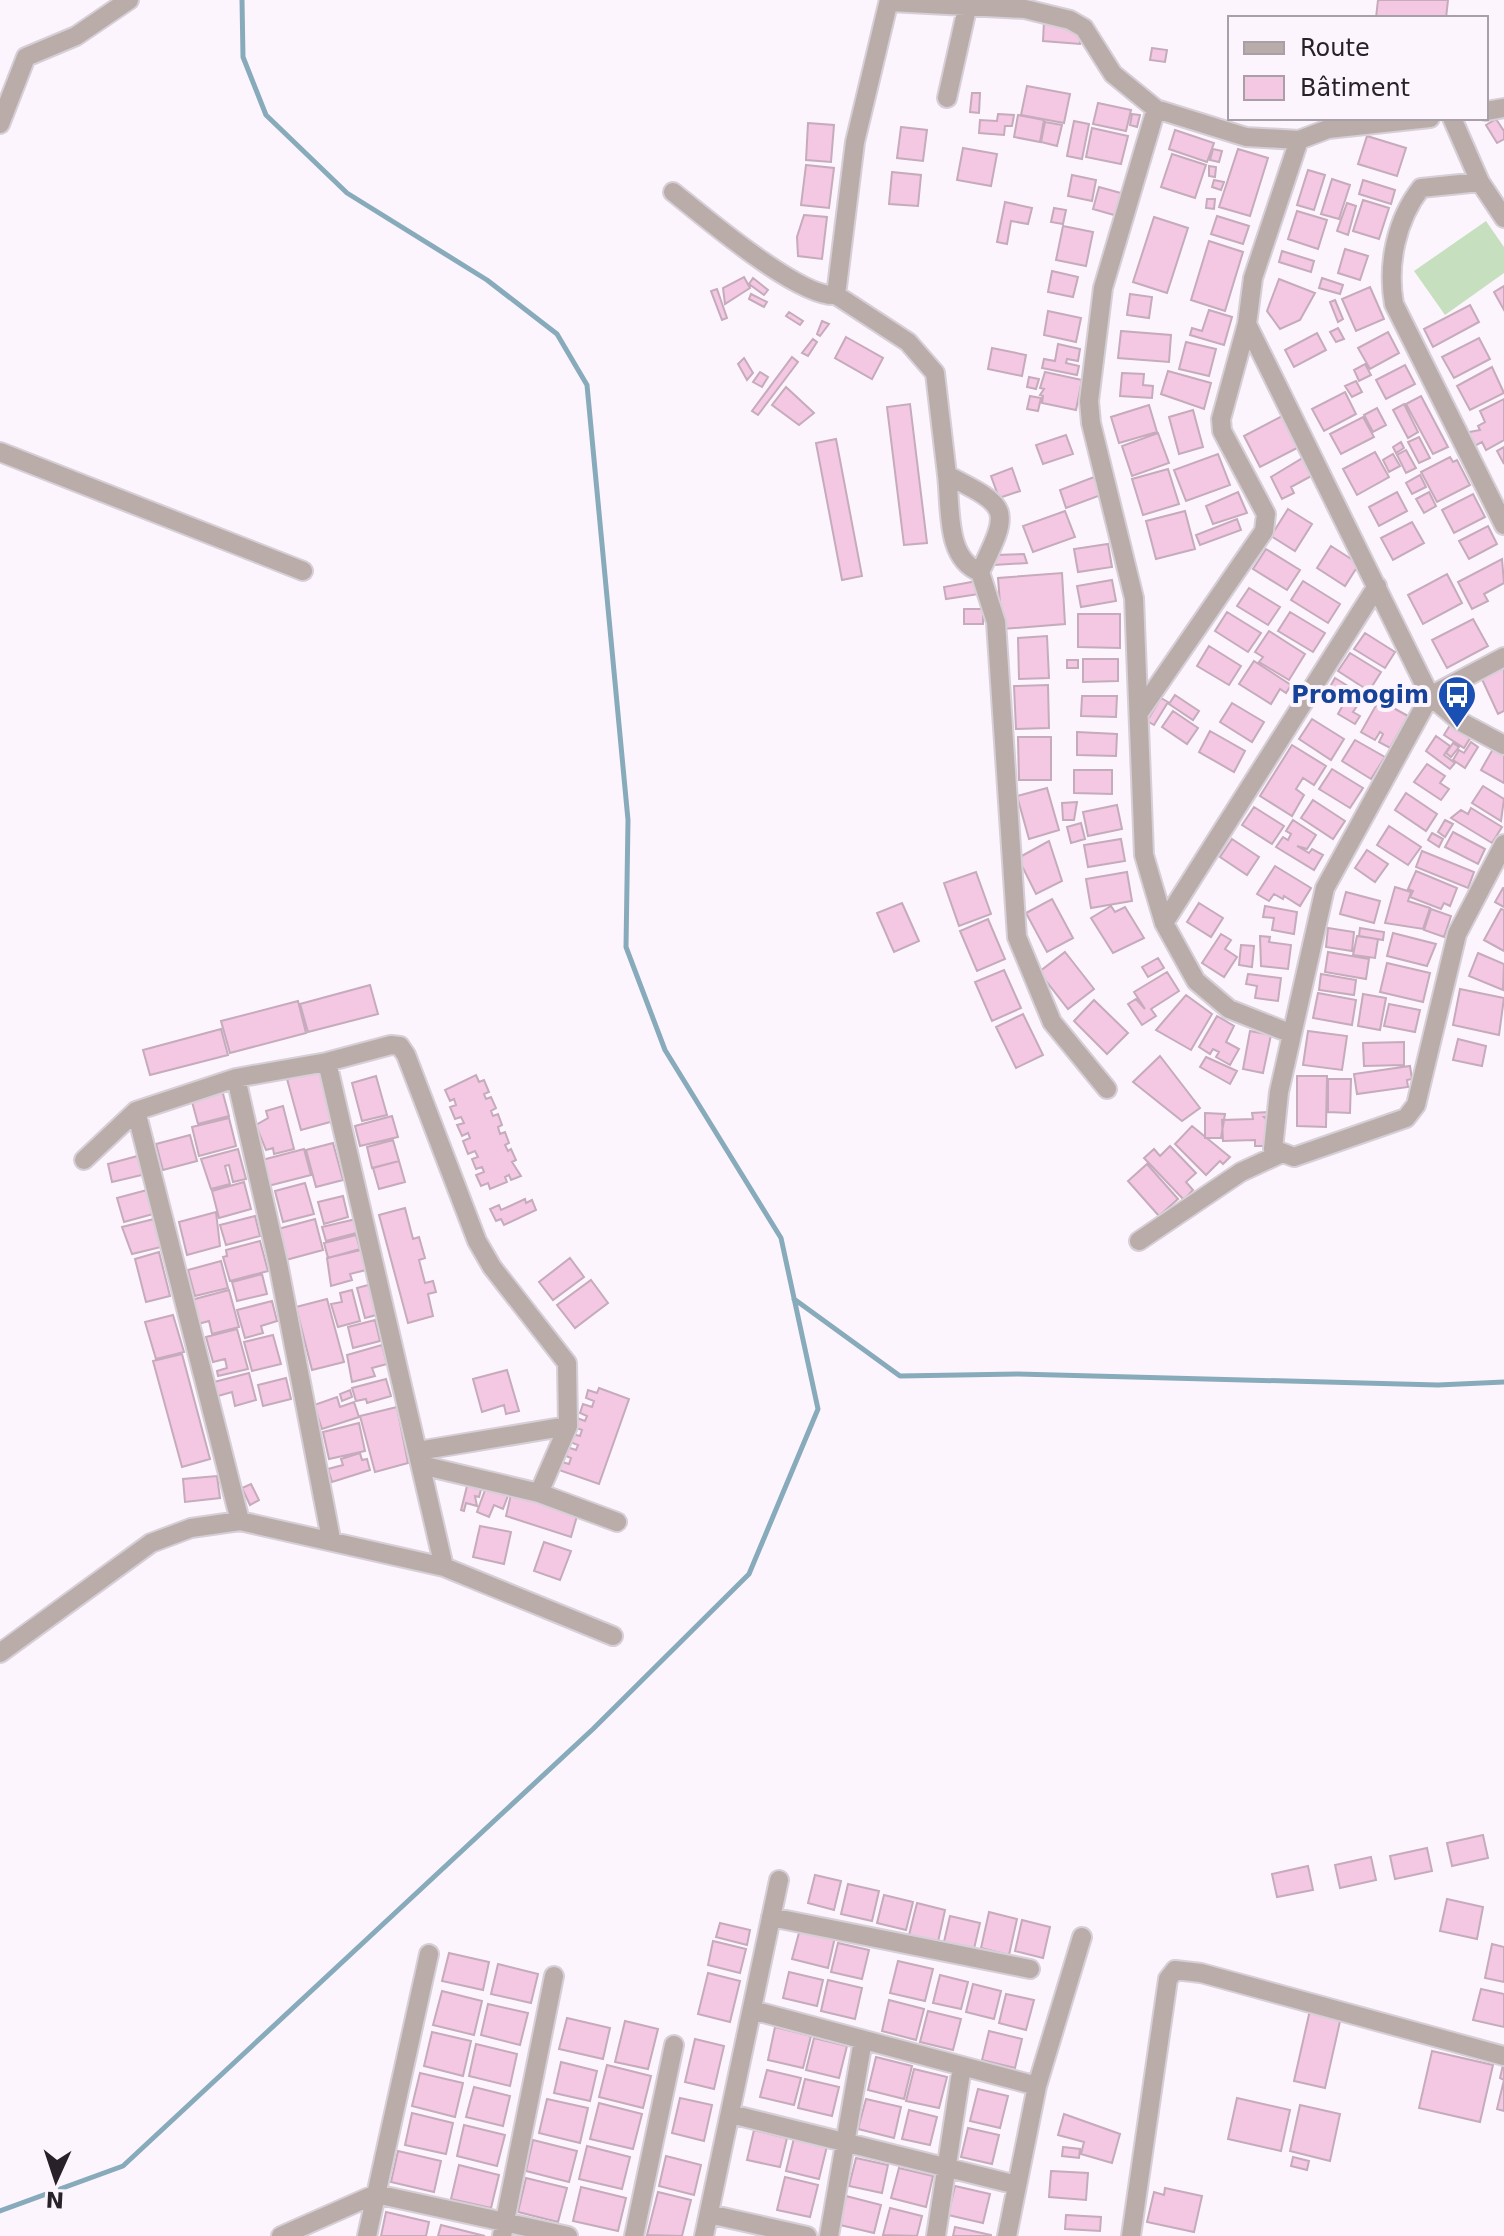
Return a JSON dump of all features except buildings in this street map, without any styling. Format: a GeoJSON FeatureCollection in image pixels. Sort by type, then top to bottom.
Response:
{"type":"FeatureCollection","features":[{"type":"Feature","properties":{"kind":"street"},"geometry":{"type":"LineString","coordinates":[[0,124],[26,57],[76,36],[129,0]]}},
{"type":"Feature","properties":{"kind":"street"},"geometry":{"type":"LineString","coordinates":[[836,295],[855,142],[890,1],[1025,9],[1070,20],[1084,28],[1113,74],[1156,109],[1246,137],[1299,140],[1328,129],[1411,120]]}},
{"type":"Feature","properties":{"kind":"street"},"geometry":{"type":"LineString","coordinates":[[947,98],[968,4]]}},
{"type":"Feature","properties":{"kind":"street"},"geometry":{"type":"LineString","coordinates":[[1156,109],[1103,288],[1089,401],[1091,423],[1134,598],[1141,710],[1144,855],[1164,923],[1196,981],[1229,1009],[1292,1034]]}},
{"type":"Feature","properties":{"kind":"street"},"geometry":{"type":"LineString","coordinates":[[1453,120],[1480,182],[1504,218]]}},
{"type":"Feature","properties":{"kind":"street"},"geometry":{"type":"LineString","coordinates":[[1141,710],[1264,531],[1266,514],[1222,431],[1221,419],[1247,324],[1253,278],[1299,140]]}},
{"type":"Feature","properties":{"kind":"street"},"geometry":{"type":"LineString","coordinates":[[1480,182],[1421,188],[1406,208],[1389,275],[1394,304],[1504,525]]}},
{"type":"Feature","properties":{"kind":"street"},"geometry":{"type":"LineString","coordinates":[[673,192],[736,242],[803,286],[826,296],[836,295],[908,342],[935,373],[956,548],[967,567],[980,572]]}},
{"type":"Feature","properties":{"kind":"street"},"geometry":{"type":"LineString","coordinates":[[1247,324],[1430,696],[1461,722],[1504,745]]}},
{"type":"Feature","properties":{"kind":"street"},"geometry":{"type":"LineString","coordinates":[[0,452],[303,571]]}},
{"type":"Feature","properties":{"kind":"street"},"geometry":{"type":"LineString","coordinates":[[947,475],[993,498],[1000,514],[999,532],[980,572],[996,622],[1017,937],[1052,1022],[1107,1089]]}},
{"type":"Feature","properties":{"kind":"street"},"geometry":{"type":"LineString","coordinates":[[1164,923],[1377,586]]}},
{"type":"Feature","properties":{"kind":"street"},"geometry":{"type":"LineString","coordinates":[[1504,657],[1430,696],[1325,888],[1279,1092],[1273,1149],[1294,1157],[1406,1118],[1416,1105],[1457,934],[1504,844]]}},
{"type":"Feature","properties":{"kind":"street"},"geometry":{"type":"LineString","coordinates":[[84,1160],[136,1111],[236,1078],[327,1062],[391,1045],[400,1046],[477,1241],[492,1267],[567,1363],[568,1426],[539,1493]]}},
{"type":"Feature","properties":{"kind":"street"},"geometry":{"type":"LineString","coordinates":[[327,1062],[444,1567]]}},
{"type":"Feature","properties":{"kind":"street"},"geometry":{"type":"LineString","coordinates":[[236,1078],[278,1263],[331,1539]]}},
{"type":"Feature","properties":{"kind":"street"},"geometry":{"type":"LineString","coordinates":[[136,1111],[240,1521]]}},
{"type":"Feature","properties":{"kind":"street"},"geometry":{"type":"LineString","coordinates":[[1139,1241],[1241,1172],[1280,1154]]}},
{"type":"Feature","properties":{"kind":"street"},"geometry":{"type":"LineString","coordinates":[[420,1458],[568,1426]]}},
{"type":"Feature","properties":{"kind":"street"},"geometry":{"type":"LineString","coordinates":[[420,1458],[539,1493],[617,1522]]}},
{"type":"Feature","properties":{"kind":"street"},"geometry":{"type":"LineString","coordinates":[[0,1653],[151,1543],[191,1528],[240,1521],[331,1539],[444,1567],[613,1636]]}},
{"type":"Feature","properties":{"kind":"street"},"geometry":{"type":"LineString","coordinates":[[704,2236],[779,1880]]}},
{"type":"Feature","properties":{"kind":"street"},"geometry":{"type":"LineString","coordinates":[[771,1917],[1030,1969]]}},
{"type":"Feature","properties":{"kind":"street"},"geometry":{"type":"LineString","coordinates":[[1007,2236],[1037,2086],[1082,1937]]}},
{"type":"Feature","properties":{"kind":"street"},"geometry":{"type":"LineString","coordinates":[[367,2236],[429,1954]]}},
{"type":"Feature","properties":{"kind":"street"},"geometry":{"type":"LineString","coordinates":[[1131,2236],[1168,1979],[1175,1970],[1201,1973],[1504,2056]]}},
{"type":"Feature","properties":{"kind":"street"},"geometry":{"type":"LineString","coordinates":[[504,2228],[554,1976]]}},
{"type":"Feature","properties":{"kind":"street"},"geometry":{"type":"LineString","coordinates":[[752,2010],[1037,2086]]}},
{"type":"Feature","properties":{"kind":"street"},"geometry":{"type":"LineString","coordinates":[[829,2236],[863,2040]]}},
{"type":"Feature","properties":{"kind":"street"},"geometry":{"type":"LineString","coordinates":[[634,2236],[674,2045]]}},
{"type":"Feature","properties":{"kind":"street"},"geometry":{"type":"LineString","coordinates":[[936,2236],[962,2066]]}},
{"type":"Feature","properties":{"kind":"street"},"geometry":{"type":"LineString","coordinates":[[731,2114],[1017,2185]]}},
{"type":"Feature","properties":{"kind":"street"},"geometry":{"type":"LineString","coordinates":[[281,2236],[376,2194],[504,2228],[568,2236]]}},
{"type":"Feature","properties":{"kind":"street"},"geometry":{"type":"LineString","coordinates":[[709,2214],[807,2236]]}},
{"type":"Feature","properties":{"kind":"green space"},"geometry":{"type":"Polygon","coordinates":[[[1486,221],[1504,247],[1504,273],[1445,315],[1414,271],[1486,221]]]}},
{"type":"Feature","properties":{"kind":"waterway"},"geometry":{"type":"LineString","coordinates":[[0,2211],[123,2166],[593,1729],[749,1574],[818,1409],[781,1238],[665,1050],[626,947],[628,820],[587,385],[557,334],[487,280],[347,193],[266,115],[243,57],[242,0]]}},
{"type":"Feature","properties":{"kind":"waterway"},"geometry":{"type":"LineString","coordinates":[[794,1299],[900,1376],[1018,1374],[1438,1385],[1504,1382]]}},
{"type":"Feature","properties":{"kind":"place","name":"Promogim"},"geometry":{"type":"Point","coordinates":[1457,729]}}]}
